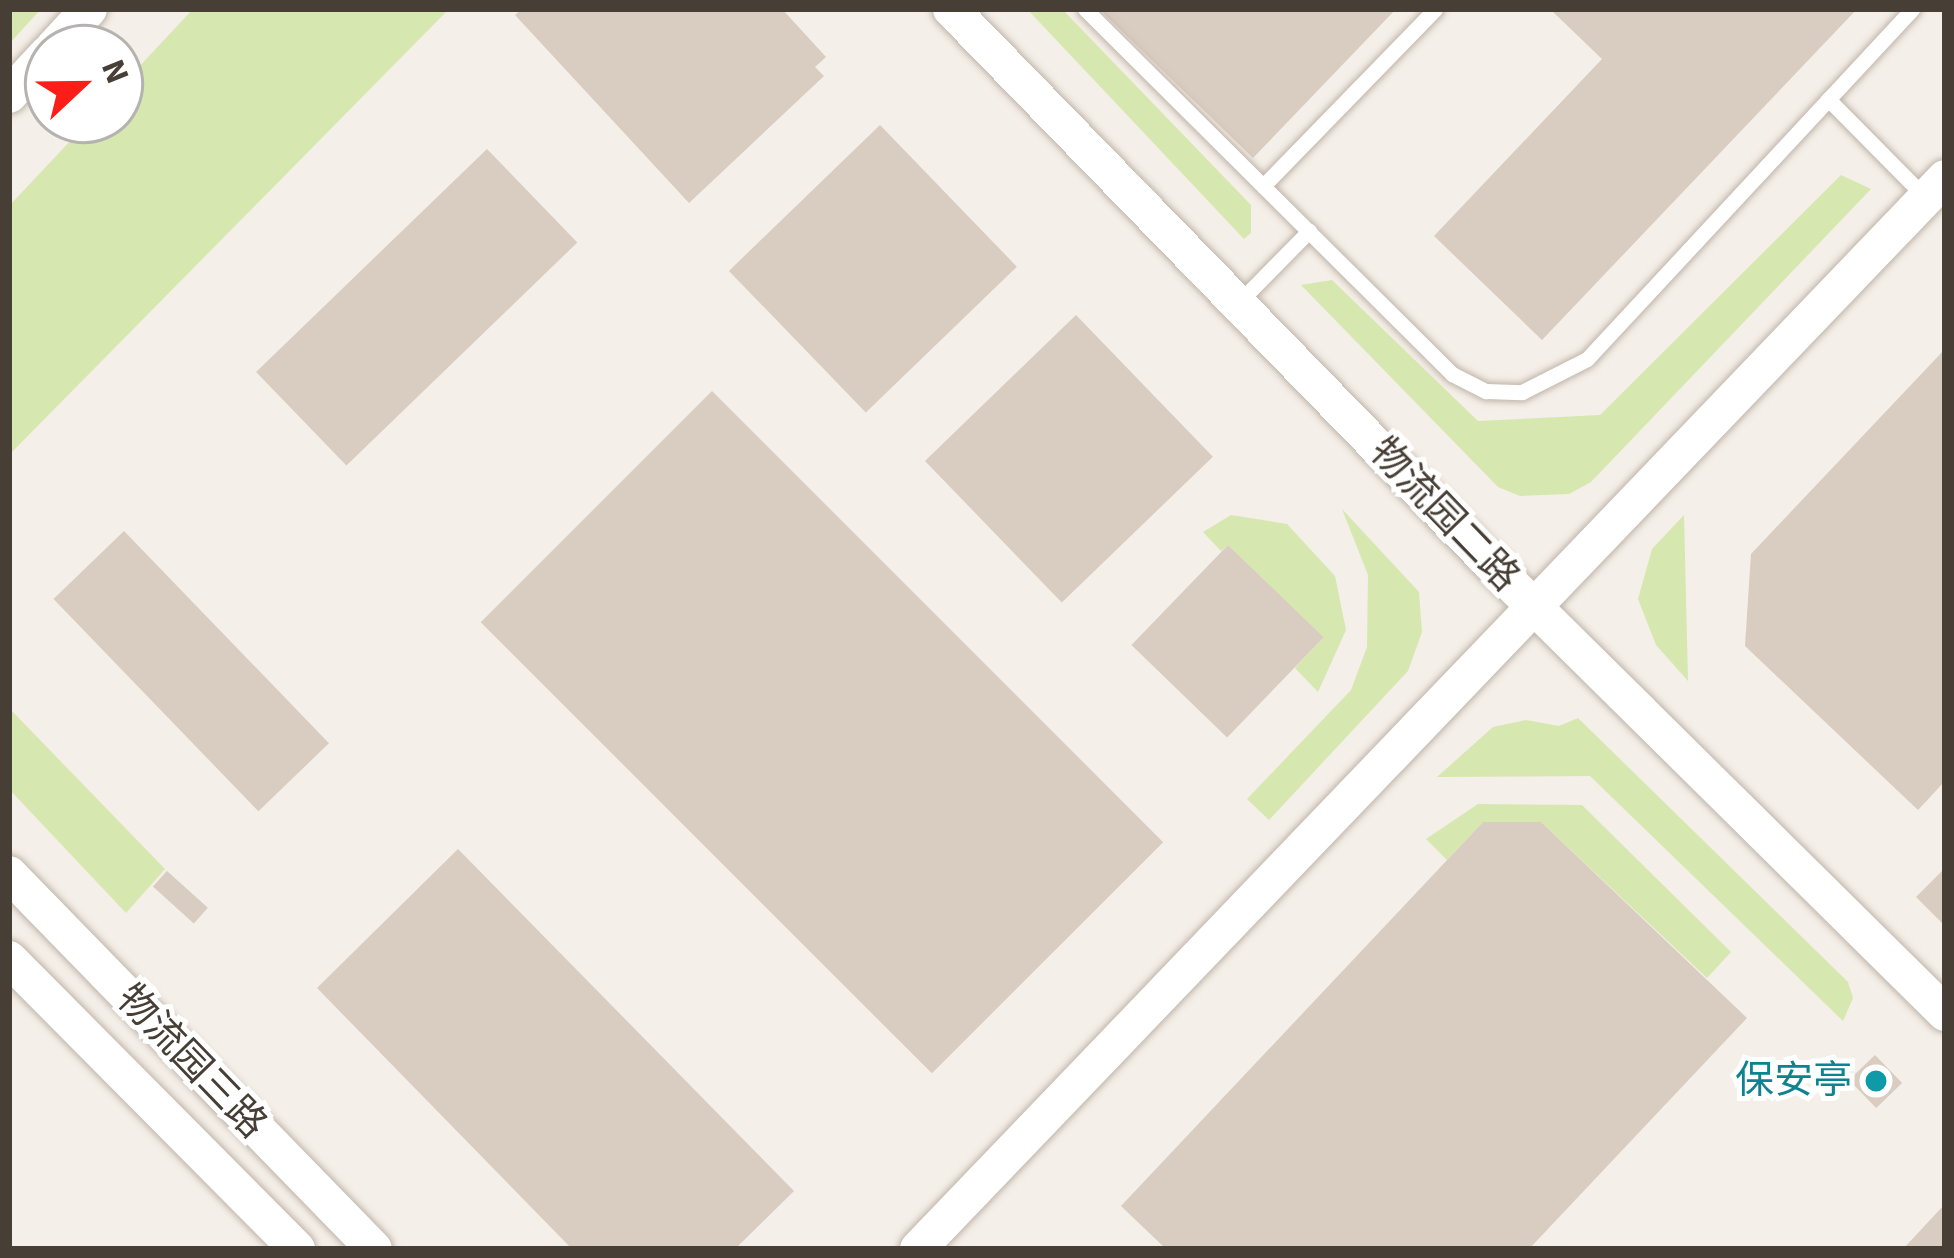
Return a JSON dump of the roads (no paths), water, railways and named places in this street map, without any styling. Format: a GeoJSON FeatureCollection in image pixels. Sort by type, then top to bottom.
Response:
{"type":"FeatureCollection","features":[{"type":"Feature","properties":{"kind":"street","name":"物流园二路"},"geometry":{"type":"LineString","coordinates":[[951,9],[1534,606],[1945,1013]]}},
{"type":"Feature","properties":{"kind":"street"},"geometry":{"type":"LineString","coordinates":[[918,1249],[1935,188]]}},
{"type":"Feature","properties":{"kind":"street","name":"物流园三路"},"geometry":{"type":"LineString","coordinates":[[9,874],[374,1249]]}},
{"type":"Feature","properties":{"kind":"street","name":"物流园三路"},"geometry":{"type":"LineString","coordinates":[[9,959],[297,1249]]}},
{"type":"Feature","properties":{"kind":"lane"},"geometry":{"type":"LineString","coordinates":[[1085,9],[1452,374],[1486,391],[1522,392],[1587,359],[1912,9]]}},
{"type":"Feature","properties":{"kind":"lane"},"geometry":{"type":"LineString","coordinates":[[1263,186],[1436,9]]}},
{"type":"Feature","properties":{"kind":"lane"},"geometry":{"type":"LineString","coordinates":[[1828,99],[1935,188]]}},
{"type":"Feature","properties":{"kind":"lane"},"geometry":{"type":"LineString","coordinates":[[1238,303],[1309,231]]}},
{"type":"Feature","properties":{"kind":"place","name":"保安亭"},"geometry":{"type":"Point","coordinates":[1876,1081]}}]}
